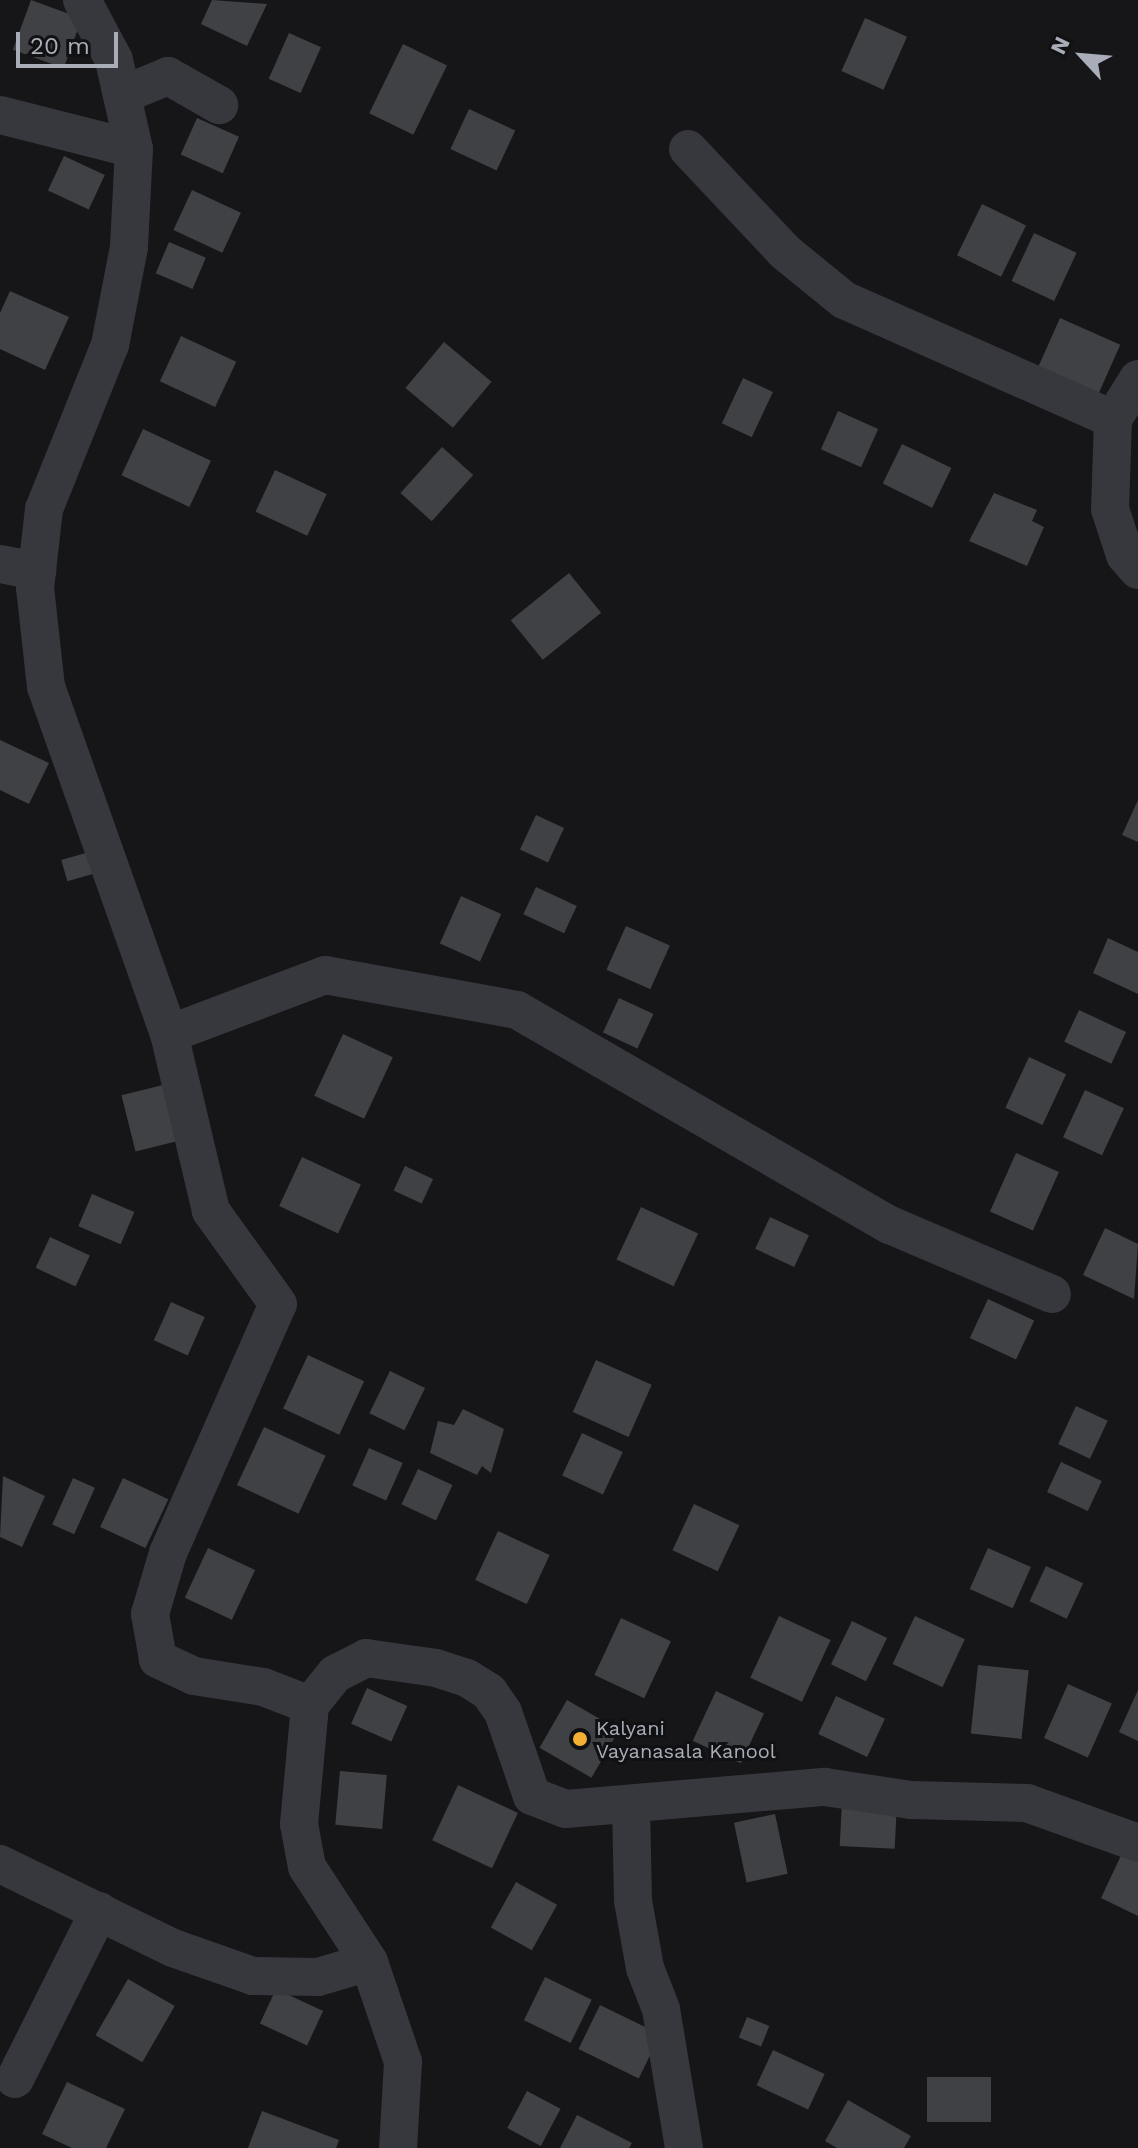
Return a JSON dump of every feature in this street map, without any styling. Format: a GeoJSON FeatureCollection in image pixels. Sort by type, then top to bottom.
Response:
{"type":"FeatureCollection","features":[{"type":"Feature","properties":{"kind":"street"},"geometry":{"type":"LineString","coordinates":[[82,0],[114,60],[134,149],[129,247],[110,345],[44,509],[37,571],[46,687],[169,1034],[211,1211],[278,1304],[168,1553],[150,1614],[158,1659],[194,1676],[263,1687],[310,1705]]}},
{"type":"Feature","properties":{"kind":"street"},"geometry":{"type":"LineString","coordinates":[[122,95],[168,76],[219,105]]}},
{"type":"Feature","properties":{"kind":"street"},"geometry":{"type":"LineString","coordinates":[[0,115],[134,149]]}},
{"type":"Feature","properties":{"kind":"street"},"geometry":{"type":"LineString","coordinates":[[688,149],[785,252],[844,300],[1113,419]]}},
{"type":"Feature","properties":{"kind":"street"},"geometry":{"type":"LineString","coordinates":[[1138,379],[1113,419],[1110,509],[1125,555],[1138,570]]}},
{"type":"Feature","properties":{"kind":"street"},"geometry":{"type":"LineString","coordinates":[[0,564],[37,571]]}},
{"type":"Feature","properties":{"kind":"street"},"geometry":{"type":"LineString","coordinates":[[169,1034],[325,975],[517,1010],[890,1225],[1052,1294]]}},
{"type":"Feature","properties":{"kind":"street"},"geometry":{"type":"LineString","coordinates":[[398,2148],[403,2062],[369,1962],[307,1867],[299,1824],[310,1705],[335,1674],[366,1658],[436,1668],[489,1692],[503,1712],[532,1796],[566,1809],[631,1805],[774,1787],[825,1787],[911,1800],[1027,1803],[1138,1843]]}},
{"type":"Feature","properties":{"kind":"street"},"geometry":{"type":"LineString","coordinates":[[631,1805],[633,1901],[645,1968],[661,2009],[684,2148]]}},
{"type":"Feature","properties":{"kind":"street"},"geometry":{"type":"LineString","coordinates":[[0,1864],[173,1948],[253,1976],[318,1977],[369,1962]]}},
{"type":"Feature","properties":{"kind":"street"},"geometry":{"type":"LineString","coordinates":[[15,2079],[99,1911]]}},
{"type":"Feature","properties":{"kind":"building"},"geometry":{"type":"Polygon","coordinates":[[[31,0],[82,18],[64,68],[13,50],[31,0]]]}},
{"type":"Feature","properties":{"kind":"building"},"geometry":{"type":"Polygon","coordinates":[[[212,0],[267,4],[247,46],[201,24],[212,0]]]}},
{"type":"Feature","properties":{"kind":"building"},"geometry":{"type":"Polygon","coordinates":[[[865,18],[907,37],[883,90],[841,71],[865,18]]]}},
{"type":"Feature","properties":{"kind":"building"},"geometry":{"type":"Polygon","coordinates":[[[289,33],[321,47],[301,93],[269,79],[289,33]]]}},
{"type":"Feature","properties":{"kind":"building"},"geometry":{"type":"Polygon","coordinates":[[[403,44],[447,65],[413,135],[369,113],[403,44]]]}},
{"type":"Feature","properties":{"kind":"building"},"geometry":{"type":"Polygon","coordinates":[[[469,109],[515,131],[497,170],[450,149],[469,109]]]}},
{"type":"Feature","properties":{"kind":"building"},"geometry":{"type":"Polygon","coordinates":[[[197,118],[239,137],[223,173],[181,155],[197,118]]]}},
{"type":"Feature","properties":{"kind":"building"},"geometry":{"type":"Polygon","coordinates":[[[64,156],[105,175],[89,209],[48,190],[64,156]]]}},
{"type":"Feature","properties":{"kind":"building"},"geometry":{"type":"Polygon","coordinates":[[[192,190],[241,213],[222,253],[173,230],[192,190]]]}},
{"type":"Feature","properties":{"kind":"building"},"geometry":{"type":"Polygon","coordinates":[[[982,204],[1026,225],[1001,277],[957,255],[982,204]]]}},
{"type":"Feature","properties":{"kind":"building"},"geometry":{"type":"Polygon","coordinates":[[[1034,233],[1077,253],[1054,301],[1012,281],[1034,233]]]}},
{"type":"Feature","properties":{"kind":"building"},"geometry":{"type":"Polygon","coordinates":[[[169,242],[206,258],[193,289],[156,273],[169,242]]]}},
{"type":"Feature","properties":{"kind":"building"},"geometry":{"type":"Polygon","coordinates":[[[10,291],[69,317],[45,370],[0,349],[0,313],[10,291]]]}},
{"type":"Feature","properties":{"kind":"building"},"geometry":{"type":"Polygon","coordinates":[[[1060,318],[1120,345],[1097,398],[1036,371],[1060,318]]]}},
{"type":"Feature","properties":{"kind":"building"},"geometry":{"type":"Polygon","coordinates":[[[181,336],[236,362],[215,407],[160,381],[181,336]]]}},
{"type":"Feature","properties":{"kind":"building"},"geometry":{"type":"Polygon","coordinates":[[[444,342],[491,382],[453,428],[405,388],[444,342]]]}},
{"type":"Feature","properties":{"kind":"building"},"geometry":{"type":"Polygon","coordinates":[[[743,378],[773,392],[752,437],[722,423],[743,378]]]}},
{"type":"Feature","properties":{"kind":"building"},"geometry":{"type":"Polygon","coordinates":[[[838,411],[878,429],[861,467],[821,449],[838,411]]]}},
{"type":"Feature","properties":{"kind":"building"},"geometry":{"type":"Polygon","coordinates":[[[143,429],[211,461],[189,507],[121,475],[143,429]]]}},
{"type":"Feature","properties":{"kind":"building"},"geometry":{"type":"Polygon","coordinates":[[[902,444],[951,468],[932,508],[883,484],[902,444]]]}},
{"type":"Feature","properties":{"kind":"building"},"geometry":{"type":"Polygon","coordinates":[[[442,447],[473,475],[432,521],[401,493],[442,447]]]}},
{"type":"Feature","properties":{"kind":"building"},"geometry":{"type":"Polygon","coordinates":[[[275,470],[327,494],[307,536],[256,512],[275,470]]]}},
{"type":"Feature","properties":{"kind":"building"},"geometry":{"type":"Polygon","coordinates":[[[994,493],[1037,510],[1032,521],[1044,527],[1027,566],[969,541],[994,493]]]}},
{"type":"Feature","properties":{"kind":"building"},"geometry":{"type":"Polygon","coordinates":[[[569,573],[601,613],[543,660],[511,620],[569,573]]]}},
{"type":"Feature","properties":{"kind":"building"},"geometry":{"type":"Polygon","coordinates":[[[0,740],[49,763],[29,804],[0,790],[0,740]]]}},
{"type":"Feature","properties":{"kind":"building"},"geometry":{"type":"Polygon","coordinates":[[[1138,800],[1138,842],[1122,835],[1138,800]]]}},
{"type":"Feature","properties":{"kind":"building"},"geometry":{"type":"Polygon","coordinates":[[[536,815],[564,828],[548,863],[520,849],[536,815]]]}},
{"type":"Feature","properties":{"kind":"building"},"geometry":{"type":"Polygon","coordinates":[[[93,851],[99,872],[67,881],[61,860],[93,851]]]}},
{"type":"Feature","properties":{"kind":"building"},"geometry":{"type":"Polygon","coordinates":[[[536,887],[577,906],[564,933],[523,914],[536,887]]]}},
{"type":"Feature","properties":{"kind":"building"},"geometry":{"type":"Polygon","coordinates":[[[461,896],[501,914],[480,961],[440,944],[461,896]]]}},
{"type":"Feature","properties":{"kind":"building"},"geometry":{"type":"Polygon","coordinates":[[[626,926],[670,946],[650,989],[606,970],[626,926]]]}},
{"type":"Feature","properties":{"kind":"building"},"geometry":{"type":"Polygon","coordinates":[[[1108,938],[1138,952],[1138,994],[1093,973],[1108,938]]]}},
{"type":"Feature","properties":{"kind":"building"},"geometry":{"type":"Polygon","coordinates":[[[619,998],[653,1014],[637,1048],[603,1032],[619,998]]]}},
{"type":"Feature","properties":{"kind":"building"},"geometry":{"type":"Polygon","coordinates":[[[1079,1010],[1126,1032],[1111,1064],[1064,1042],[1079,1010]]]}},
{"type":"Feature","properties":{"kind":"building"},"geometry":{"type":"Polygon","coordinates":[[[343,1034],[393,1057],[364,1119],[314,1096],[343,1034]]]}},
{"type":"Feature","properties":{"kind":"building"},"geometry":{"type":"Polygon","coordinates":[[[1029,1057],[1066,1074],[1042,1125],[1005,1108],[1029,1057]]]}},
{"type":"Feature","properties":{"kind":"building"},"geometry":{"type":"Polygon","coordinates":[[[171,1083],[185,1139],[136,1152],[122,1095],[171,1083]]]}},
{"type":"Feature","properties":{"kind":"building"},"geometry":{"type":"Polygon","coordinates":[[[1085,1090],[1124,1108],[1102,1155],[1063,1137],[1085,1090]]]}},
{"type":"Feature","properties":{"kind":"building"},"geometry":{"type":"Polygon","coordinates":[[[1016,1153],[1059,1172],[1033,1231],[990,1211],[1016,1153]]]}},
{"type":"Feature","properties":{"kind":"building"},"geometry":{"type":"Polygon","coordinates":[[[302,1157],[361,1184],[338,1233],[279,1206],[302,1157]]]}},
{"type":"Feature","properties":{"kind":"building"},"geometry":{"type":"Polygon","coordinates":[[[405,1166],[433,1179],[422,1204],[394,1190],[405,1166]]]}},
{"type":"Feature","properties":{"kind":"building"},"geometry":{"type":"Polygon","coordinates":[[[92,1194],[134,1212],[121,1244],[78,1226],[92,1194]]]}},
{"type":"Feature","properties":{"kind":"building"},"geometry":{"type":"Polygon","coordinates":[[[641,1207],[698,1234],[674,1286],[616,1260],[641,1207]]]}},
{"type":"Feature","properties":{"kind":"building"},"geometry":{"type":"Polygon","coordinates":[[[770,1217],[809,1235],[794,1267],[755,1249],[770,1217]]]}},
{"type":"Feature","properties":{"kind":"building"},"geometry":{"type":"Polygon","coordinates":[[[1105,1228],[1138,1244],[1134,1299],[1083,1275],[1105,1228]]]}},
{"type":"Feature","properties":{"kind":"building"},"geometry":{"type":"Polygon","coordinates":[[[50,1237],[90,1256],[76,1286],[36,1268],[50,1237]]]}},
{"type":"Feature","properties":{"kind":"building"},"geometry":{"type":"Polygon","coordinates":[[[988,1299],[1034,1321],[1016,1360],[970,1338],[988,1299]]]}},
{"type":"Feature","properties":{"kind":"building"},"geometry":{"type":"Polygon","coordinates":[[[171,1302],[205,1317],[188,1355],[154,1340],[171,1302]]]}},
{"type":"Feature","properties":{"kind":"building"},"geometry":{"type":"Polygon","coordinates":[[[308,1355],[364,1381],[339,1435],[283,1408],[308,1355]]]}},
{"type":"Feature","properties":{"kind":"building"},"geometry":{"type":"Polygon","coordinates":[[[596,1360],[652,1385],[629,1437],[573,1412],[596,1360]]]}},
{"type":"Feature","properties":{"kind":"building"},"geometry":{"type":"Polygon","coordinates":[[[390,1371],[425,1388],[404,1430],[369,1413],[390,1371]]]}},
{"type":"Feature","properties":{"kind":"building"},"geometry":{"type":"Polygon","coordinates":[[[1076,1406],[1108,1421],[1090,1459],[1058,1444],[1076,1406]]]}},
{"type":"Feature","properties":{"kind":"building"},"geometry":{"type":"Polygon","coordinates":[[[463,1409],[504,1429],[491,1473],[482,1466],[477,1475],[430,1453],[438,1421],[454,1425],[463,1409]]]}},
{"type":"Feature","properties":{"kind":"building"},"geometry":{"type":"Polygon","coordinates":[[[264,1427],[326,1456],[299,1514],[237,1485],[264,1427]]]}},
{"type":"Feature","properties":{"kind":"building"},"geometry":{"type":"Polygon","coordinates":[[[582,1433],[623,1452],[603,1495],[562,1476],[582,1433]]]}},
{"type":"Feature","properties":{"kind":"building"},"geometry":{"type":"Polygon","coordinates":[[[369,1448],[403,1463],[386,1501],[352,1485],[369,1448]]]}},
{"type":"Feature","properties":{"kind":"building"},"geometry":{"type":"Polygon","coordinates":[[[1061,1462],[1102,1481],[1088,1511],[1047,1492],[1061,1462]]]}},
{"type":"Feature","properties":{"kind":"building"},"geometry":{"type":"Polygon","coordinates":[[[418,1469],[452,1485],[436,1520],[402,1504],[418,1469]]]}},
{"type":"Feature","properties":{"kind":"building"},"geometry":{"type":"Polygon","coordinates":[[[3,1476],[45,1496],[22,1547],[0,1537],[3,1476]]]}},
{"type":"Feature","properties":{"kind":"building"},"geometry":{"type":"Polygon","coordinates":[[[73,1478],[95,1488],[74,1534],[52,1525],[73,1478]]]}},
{"type":"Feature","properties":{"kind":"building"},"geometry":{"type":"Polygon","coordinates":[[[123,1478],[168,1499],[145,1548],[100,1527],[123,1478]]]}},
{"type":"Feature","properties":{"kind":"building"},"geometry":{"type":"Polygon","coordinates":[[[694,1504],[739,1525],[718,1571],[672,1550],[694,1504]]]}},
{"type":"Feature","properties":{"kind":"building"},"geometry":{"type":"Polygon","coordinates":[[[498,1531],[550,1555],[527,1604],[475,1580],[498,1531]]]}},
{"type":"Feature","properties":{"kind":"building"},"geometry":{"type":"Polygon","coordinates":[[[208,1548],[255,1570],[232,1620],[185,1598],[208,1548]]]}},
{"type":"Feature","properties":{"kind":"building"},"geometry":{"type":"Polygon","coordinates":[[[988,1548],[1031,1567],[1013,1608],[970,1589],[988,1548]]]}},
{"type":"Feature","properties":{"kind":"building"},"geometry":{"type":"Polygon","coordinates":[[[1046,1566],[1083,1583],[1067,1619],[1030,1601],[1046,1566]]]}},
{"type":"Feature","properties":{"kind":"building"},"geometry":{"type":"Polygon","coordinates":[[[779,1616],[831,1640],[802,1702],[750,1678],[779,1616]]]}},
{"type":"Feature","properties":{"kind":"building"},"geometry":{"type":"Polygon","coordinates":[[[915,1616],[965,1639],[942,1687],[893,1664],[915,1616]]]}},
{"type":"Feature","properties":{"kind":"building"},"geometry":{"type":"Polygon","coordinates":[[[621,1618],[671,1641],[644,1698],[594,1675],[621,1618]]]}},
{"type":"Feature","properties":{"kind":"building"},"geometry":{"type":"Polygon","coordinates":[[[852,1621],[887,1638],[866,1681],[831,1664],[852,1621]]]}},
{"type":"Feature","properties":{"kind":"building"},"geometry":{"type":"Polygon","coordinates":[[[978,1665],[1029,1670],[1022,1739],[971,1734],[978,1665]]]}},
{"type":"Feature","properties":{"kind":"building"},"geometry":{"type":"Polygon","coordinates":[[[1068,1684],[1112,1704],[1088,1757],[1044,1738],[1068,1684]]]}},
{"type":"Feature","properties":{"kind":"building"},"geometry":{"type":"Polygon","coordinates":[[[367,1688],[407,1706],[391,1742],[351,1724],[367,1688]]]}},
{"type":"Feature","properties":{"kind":"building"},"geometry":{"type":"Polygon","coordinates":[[[1138,1690],[1138,1741],[1119,1732],[1138,1690]]]}},
{"type":"Feature","properties":{"kind":"building"},"geometry":{"type":"Polygon","coordinates":[[[716,1691],[764,1713],[741,1763],[693,1741],[716,1691]]]}},
{"type":"Feature","properties":{"kind":"building"},"geometry":{"type":"Polygon","coordinates":[[[836,1696],[885,1719],[867,1757],[818,1734],[836,1696]]]}},
{"type":"Feature","properties":{"kind":"building","name":"Kalyani Vayanasala Kanool"},"geometry":{"type":"Polygon","coordinates":[[[567,1700],[619,1730],[591,1778],[540,1748],[567,1700]]]}},
{"type":"Feature","properties":{"kind":"building"},"geometry":{"type":"Polygon","coordinates":[[[340,1771],[387,1775],[382,1829],[335,1825],[340,1771]]]}},
{"type":"Feature","properties":{"kind":"building"},"geometry":{"type":"Polygon","coordinates":[[[458,1785],[518,1813],[492,1868],[432,1840],[458,1785]]]}},
{"type":"Feature","properties":{"kind":"building"},"geometry":{"type":"Polygon","coordinates":[[[842,1802],[897,1805],[895,1849],[840,1846],[842,1802]]]}},
{"type":"Feature","properties":{"kind":"building"},"geometry":{"type":"Polygon","coordinates":[[[775,1814],[788,1874],[747,1882],[734,1823],[775,1814]]]}},
{"type":"Feature","properties":{"kind":"building"},"geometry":{"type":"Polygon","coordinates":[[[1125,1847],[1138,1853],[1138,1916],[1101,1898],[1125,1847]]]}},
{"type":"Feature","properties":{"kind":"building"},"geometry":{"type":"Polygon","coordinates":[[[516,1882],[557,1905],[532,1950],[491,1927],[516,1882]]]}},
{"type":"Feature","properties":{"kind":"building"},"geometry":{"type":"Polygon","coordinates":[[[545,1977],[592,2000],[571,2043],[524,2020],[545,1977]]]}},
{"type":"Feature","properties":{"kind":"building"},"geometry":{"type":"Polygon","coordinates":[[[128,1979],[175,2006],[142,2062],[96,2035],[128,1979]]]}},
{"type":"Feature","properties":{"kind":"building"},"geometry":{"type":"Polygon","coordinates":[[[276,1989],[323,2011],[307,2045],[260,2023],[276,1989]]]}},
{"type":"Feature","properties":{"kind":"building"},"geometry":{"type":"Polygon","coordinates":[[[600,2005],[660,2034],[639,2078],[579,2049],[600,2005]]]}},
{"type":"Feature","properties":{"kind":"building"},"geometry":{"type":"Polygon","coordinates":[[[747,2017],[769,2026],[761,2046],[739,2037],[747,2017]]]}},
{"type":"Feature","properties":{"kind":"building"},"geometry":{"type":"Polygon","coordinates":[[[773,2050],[825,2074],[808,2109],[757,2085],[773,2050]]]}},
{"type":"Feature","properties":{"kind":"building"},"geometry":{"type":"Polygon","coordinates":[[[927,2077],[991,2077],[991,2122],[927,2122],[927,2077]]]}},
{"type":"Feature","properties":{"kind":"building"},"geometry":{"type":"Polygon","coordinates":[[[67,2082],[125,2109],[106,2148],[72,2148],[42,2134],[67,2082]]]}},
{"type":"Feature","properties":{"kind":"building"},"geometry":{"type":"Polygon","coordinates":[[[527,2091],[561,2109],[541,2146],[507,2128],[527,2091]]]}},
{"type":"Feature","properties":{"kind":"building"},"geometry":{"type":"Polygon","coordinates":[[[848,2100],[911,2136],[904,2148],[837,2148],[825,2141],[848,2100]]]}},
{"type":"Feature","properties":{"kind":"building"},"geometry":{"type":"Polygon","coordinates":[[[262,2111],[339,2140],[336,2148],[248,2148],[262,2111]]]}},
{"type":"Feature","properties":{"kind":"building"},"geometry":{"type":"Polygon","coordinates":[[[577,2115],[632,2143],[629,2148],[560,2148],[577,2115]]]}},
{"type":"Feature","properties":{"kind":"place","name":"Kalyani Vayanasala Kanool"},"geometry":{"type":"Point","coordinates":[580,1739]}}]}
